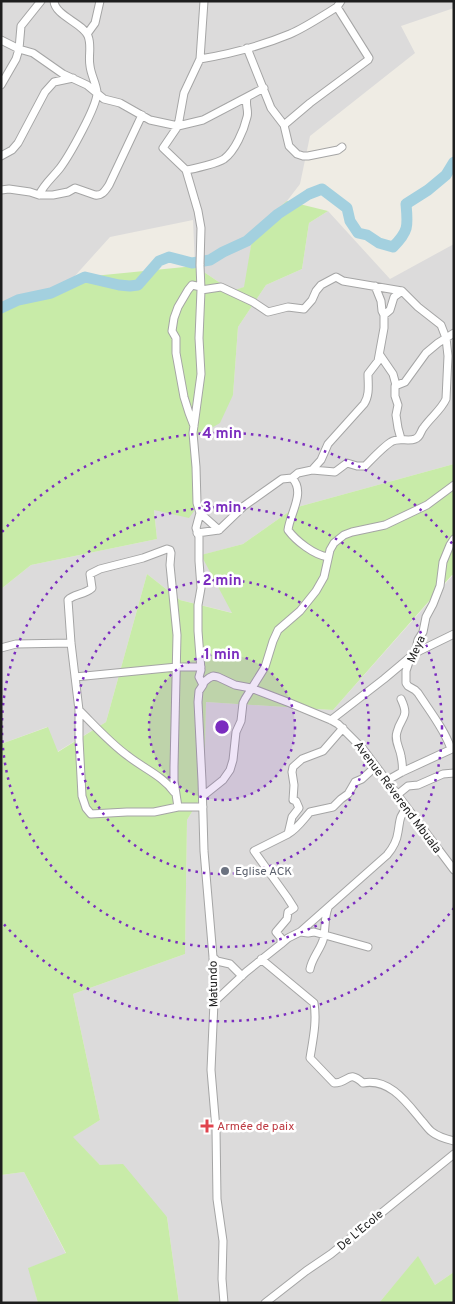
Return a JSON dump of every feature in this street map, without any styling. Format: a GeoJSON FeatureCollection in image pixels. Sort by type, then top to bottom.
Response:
{"type":"FeatureCollection","features":[{"type":"Feature","properties":{"kind":"street"},"geometry":{"type":"LineString","coordinates":[[1,85],[16,59],[21,26],[41,1]]}},
{"type":"Feature","properties":{"kind":"street"},"geometry":{"type":"LineString","coordinates":[[39,195],[70,152],[92,109],[97,94],[89,61],[90,51],[87,34],[60,12],[54,5],[54,1]]}},
{"type":"Feature","properties":{"kind":"street"},"geometry":{"type":"LineString","coordinates":[[87,34],[95,23],[100,1]]}},
{"type":"Feature","properties":{"kind":"street"},"geometry":{"type":"LineString","coordinates":[[194,426],[201,374],[199,338],[201,288],[200,219],[186,170],[163,148],[178,126],[184,93],[200,59],[204,1]]}},
{"type":"Feature","properties":{"kind":"street"},"geometry":{"type":"LineString","coordinates":[[200,59],[221,56],[291,33],[339,4],[369,58],[310,103],[284,126]]}},
{"type":"Feature","properties":{"kind":"street"},"geometry":{"type":"LineString","coordinates":[[1,40],[33,53],[53,68],[87,85],[104,99],[120,103],[150,120],[178,126],[204,120],[264,88]]}},
{"type":"Feature","properties":{"kind":"street"},"geometry":{"type":"LineString","coordinates":[[247,48],[272,108],[284,126],[289,146],[297,154],[308,156],[338,150],[342,147]]}},
{"type":"Feature","properties":{"kind":"street"},"geometry":{"type":"LineString","coordinates":[[1,156],[12,150],[18,142],[45,92],[54,82],[73,78]]}},
{"type":"Feature","properties":{"kind":"street"},"geometry":{"type":"LineString","coordinates":[[186,170],[217,163],[228,156],[237,143],[248,116],[247,98]]}},
{"type":"Feature","properties":{"kind":"street"},"geometry":{"type":"LineString","coordinates":[[1,190],[18,190],[39,195],[59,195],[75,188],[95,195],[102,194],[111,181],[142,115]]}},
{"type":"Feature","properties":{"kind":"street"},"geometry":{"type":"LineString","coordinates":[[194,426],[184,396],[176,353],[176,338],[172,331],[178,307],[192,285],[201,288],[221,287],[253,302],[268,312],[288,307],[304,309],[321,285],[336,277],[402,292],[418,307],[453,333],[426,354],[405,382],[396,385]]}},
{"type":"Feature","properties":{"kind":"street"},"geometry":{"type":"LineString","coordinates":[[312,470],[321,460],[328,444],[364,404],[368,396],[368,374],[378,362],[384,328],[381,301],[375,286]]}},
{"type":"Feature","properties":{"kind":"street"},"geometry":{"type":"LineString","coordinates":[[384,315],[390,310],[394,297],[402,292]]}},
{"type":"Feature","properties":{"kind":"street"},"geometry":{"type":"LineString","coordinates":[[197,533],[219,530],[244,506],[282,479],[292,478],[300,472],[312,470],[335,472],[348,463],[365,466],[392,441],[412,440],[421,434],[425,425],[443,404],[446,392],[448,356],[446,338],[441,325]]}},
{"type":"Feature","properties":{"kind":"street"},"geometry":{"type":"LineString","coordinates":[[380,355],[393,374],[396,385],[394,388],[398,404],[396,416],[402,439]]}},
{"type":"Feature","properties":{"kind":"street","name":"Matundo"},"geometry":{"type":"LineString","coordinates":[[194,426],[200,513],[196,528],[199,537],[201,588],[198,605],[201,669],[199,678],[203,684],[198,702],[204,851],[213,957],[214,1002],[211,1070],[216,1129],[217,1199],[222,1241],[224,1303]]}},
{"type":"Feature","properties":{"kind":"street"},"geometry":{"type":"LineString","coordinates":[[292,478],[298,486],[298,494],[288,530],[314,553],[328,557]]}},
{"type":"Feature","properties":{"kind":"street"},"geometry":{"type":"LineString","coordinates":[[203,796],[224,780],[230,770],[243,703],[265,667],[278,630],[300,611],[316,591],[324,577],[328,557],[334,543],[344,535],[393,522],[428,505],[454,485]]}},
{"type":"Feature","properties":{"kind":"street"},"geometry":{"type":"LineString","coordinates":[[200,513],[219,530]]}},
{"type":"Feature","properties":{"kind":"street","name":"Meya"},"geometry":{"type":"LineString","coordinates":[[453,748],[418,693],[408,686],[406,671],[415,653],[418,640],[425,628],[426,617],[440,586],[443,562],[454,539]]}},
{"type":"Feature","properties":{"kind":"street"},"geometry":{"type":"LineString","coordinates":[[178,808],[174,780],[178,635],[170,565],[171,553],[170,550],[164,549],[142,558],[111,565],[90,574],[92,588],[80,595],[70,597],[68,600],[79,710],[82,796],[86,808],[91,814],[154,812],[178,808],[203,807]]}},
{"type":"Feature","properties":{"kind":"street"},"geometry":{"type":"LineString","coordinates":[[331,720],[415,653],[454,634]]}},
{"type":"Feature","properties":{"kind":"street"},"geometry":{"type":"LineString","coordinates":[[1,648],[16,644],[71,642]]}},
{"type":"Feature","properties":{"kind":"street"},"geometry":{"type":"LineString","coordinates":[[75,677],[177,667],[201,669]]}},
{"type":"Feature","properties":{"kind":"street","name":"Avenue Réverend Mbuala"},"geometry":{"type":"LineString","coordinates":[[201,669],[235,685],[251,688],[331,720],[343,728],[363,749],[454,870]]}},
{"type":"Feature","properties":{"kind":"street"},"geometry":{"type":"LineString","coordinates":[[203,684],[213,676]]}},
{"type":"Feature","properties":{"kind":"street"},"geometry":{"type":"LineString","coordinates":[[401,699],[406,708],[405,715],[396,733],[396,741],[401,754],[402,772]]}},
{"type":"Feature","properties":{"kind":"street"},"geometry":{"type":"LineString","coordinates":[[79,710],[116,747],[160,778],[176,795]]}},
{"type":"Feature","properties":{"kind":"street"},"geometry":{"type":"LineString","coordinates":[[288,834],[292,817],[299,808],[296,801],[293,800],[293,767],[302,759],[323,751],[343,728]]}},
{"type":"Feature","properties":{"kind":"street"},"geometry":{"type":"LineString","coordinates":[[386,781],[453,748]]}},
{"type":"Feature","properties":{"kind":"street"},"geometry":{"type":"LineString","coordinates":[[281,944],[276,932],[287,919],[288,912],[294,908],[254,851],[292,832],[310,812],[334,806],[350,791],[355,782],[362,779],[375,766]]}},
{"type":"Feature","properties":{"kind":"street"},"geometry":{"type":"LineString","coordinates":[[397,795],[408,786],[418,785],[443,774],[454,773]]}},
{"type":"Feature","properties":{"kind":"street"},"geometry":{"type":"LineString","coordinates":[[214,1002],[261,959],[288,938],[300,932],[387,855],[393,848],[398,834],[398,825],[402,814],[407,808]]}},
{"type":"Feature","properties":{"kind":"street"},"geometry":{"type":"LineString","coordinates":[[310,969],[311,962],[323,942],[328,908]]}},
{"type":"Feature","properties":{"kind":"street"},"geometry":{"type":"LineString","coordinates":[[300,932],[324,934],[368,947]]}},
{"type":"Feature","properties":{"kind":"street"},"geometry":{"type":"LineString","coordinates":[[213,957],[217,961],[230,964],[242,976]]}},
{"type":"Feature","properties":{"kind":"street"},"geometry":{"type":"LineString","coordinates":[[261,959],[314,1003],[316,1014],[315,1028],[310,1058],[334,1083],[340,1083],[350,1076],[355,1076],[363,1083],[375,1082],[388,1086],[406,1102],[431,1132],[454,1141]]}},
{"type":"Feature","properties":{"kind":"street","name":"De L'Ecole"},"geometry":{"type":"LineString","coordinates":[[265,1303],[331,1254],[454,1154]]}},
{"type":"Feature","properties":{"kind":"shaded area"},"geometry":{"type":"Polygon","coordinates":[[[1,1],[454,1],[454,8],[401,26],[415,53],[310,136],[300,184],[287,201],[254,228],[245,287],[232,291],[195,266],[193,220],[110,237],[73,278],[1,310],[1,1]]]}},
{"type":"Feature","properties":{"kind":"shaded area"},"geometry":{"type":"Polygon","coordinates":[[[328,211],[390,279],[454,244],[454,464],[294,508],[243,544],[202,555],[233,613],[180,600],[147,574],[106,722],[57,752],[47,727],[1,744],[1,589],[31,565],[157,539],[154,510],[191,440],[233,395],[238,327],[266,285],[302,269],[309,223],[328,211]]]}},
{"type":"Feature","properties":{"kind":"shaded area"},"geometry":{"type":"Polygon","coordinates":[[[453,575],[454,1272],[435,1285],[418,1257],[379,1303],[179,1303],[167,1217],[100,1165],[72,1137],[100,1120],[73,994],[185,954],[187,820],[204,792],[206,702],[333,710],[453,575]]]}},
{"type":"Feature","properties":{"kind":"shaded area"},"geometry":{"type":"Polygon","coordinates":[[[24,1172],[66,1254],[29,1268],[38,1303],[1,1303],[1,1175],[24,1172]]]}},
{"type":"Feature","properties":{"kind":"green space"},"geometry":{"type":"Polygon","coordinates":[[[287,201],[328,211],[309,223],[302,269],[266,285],[238,327],[233,395],[220,423],[191,440],[194,511],[189,518],[154,510],[157,539],[31,565],[1,589],[1,310],[73,278],[195,266],[232,291],[244,287],[254,228],[287,201]]]}},
{"type":"Feature","properties":{"kind":"green space"},"geometry":{"type":"Polygon","coordinates":[[[454,464],[454,576],[452,575],[333,710],[206,702],[204,792],[187,820],[185,954],[73,994],[100,1120],[73,1137],[100,1165],[123,1164],[167,1217],[179,1303],[38,1303],[28,1268],[66,1253],[24,1172],[1,1175],[1,744],[48,727],[58,752],[106,722],[147,574],[180,600],[232,613],[201,555],[243,544],[294,508],[454,464]]]}},
{"type":"Feature","properties":{"kind":"green space"},"geometry":{"type":"Polygon","coordinates":[[[418,1256],[435,1285],[454,1272],[454,1303],[379,1303],[418,1256]]]}},
{"type":"Feature","properties":{"kind":"waterway"},"geometry":{"type":"LineString","coordinates":[[1,308],[18,300],[51,293],[85,277],[119,285],[138,285],[159,261],[169,257],[192,263],[210,260],[247,241],[278,214],[309,194],[322,189],[347,208],[350,221],[358,233],[393,247],[405,232],[406,204],[428,190],[446,175],[454,162]]}},
{"type":"Feature","properties":{"kind":"place","name":"Eglise ACK"},"geometry":{"type":"Point","coordinates":[225,871]}},
{"type":"Feature","properties":{"kind":"place","name":"Armée de paix"},"geometry":{"type":"Point","coordinates":[207,1126]}}]}
